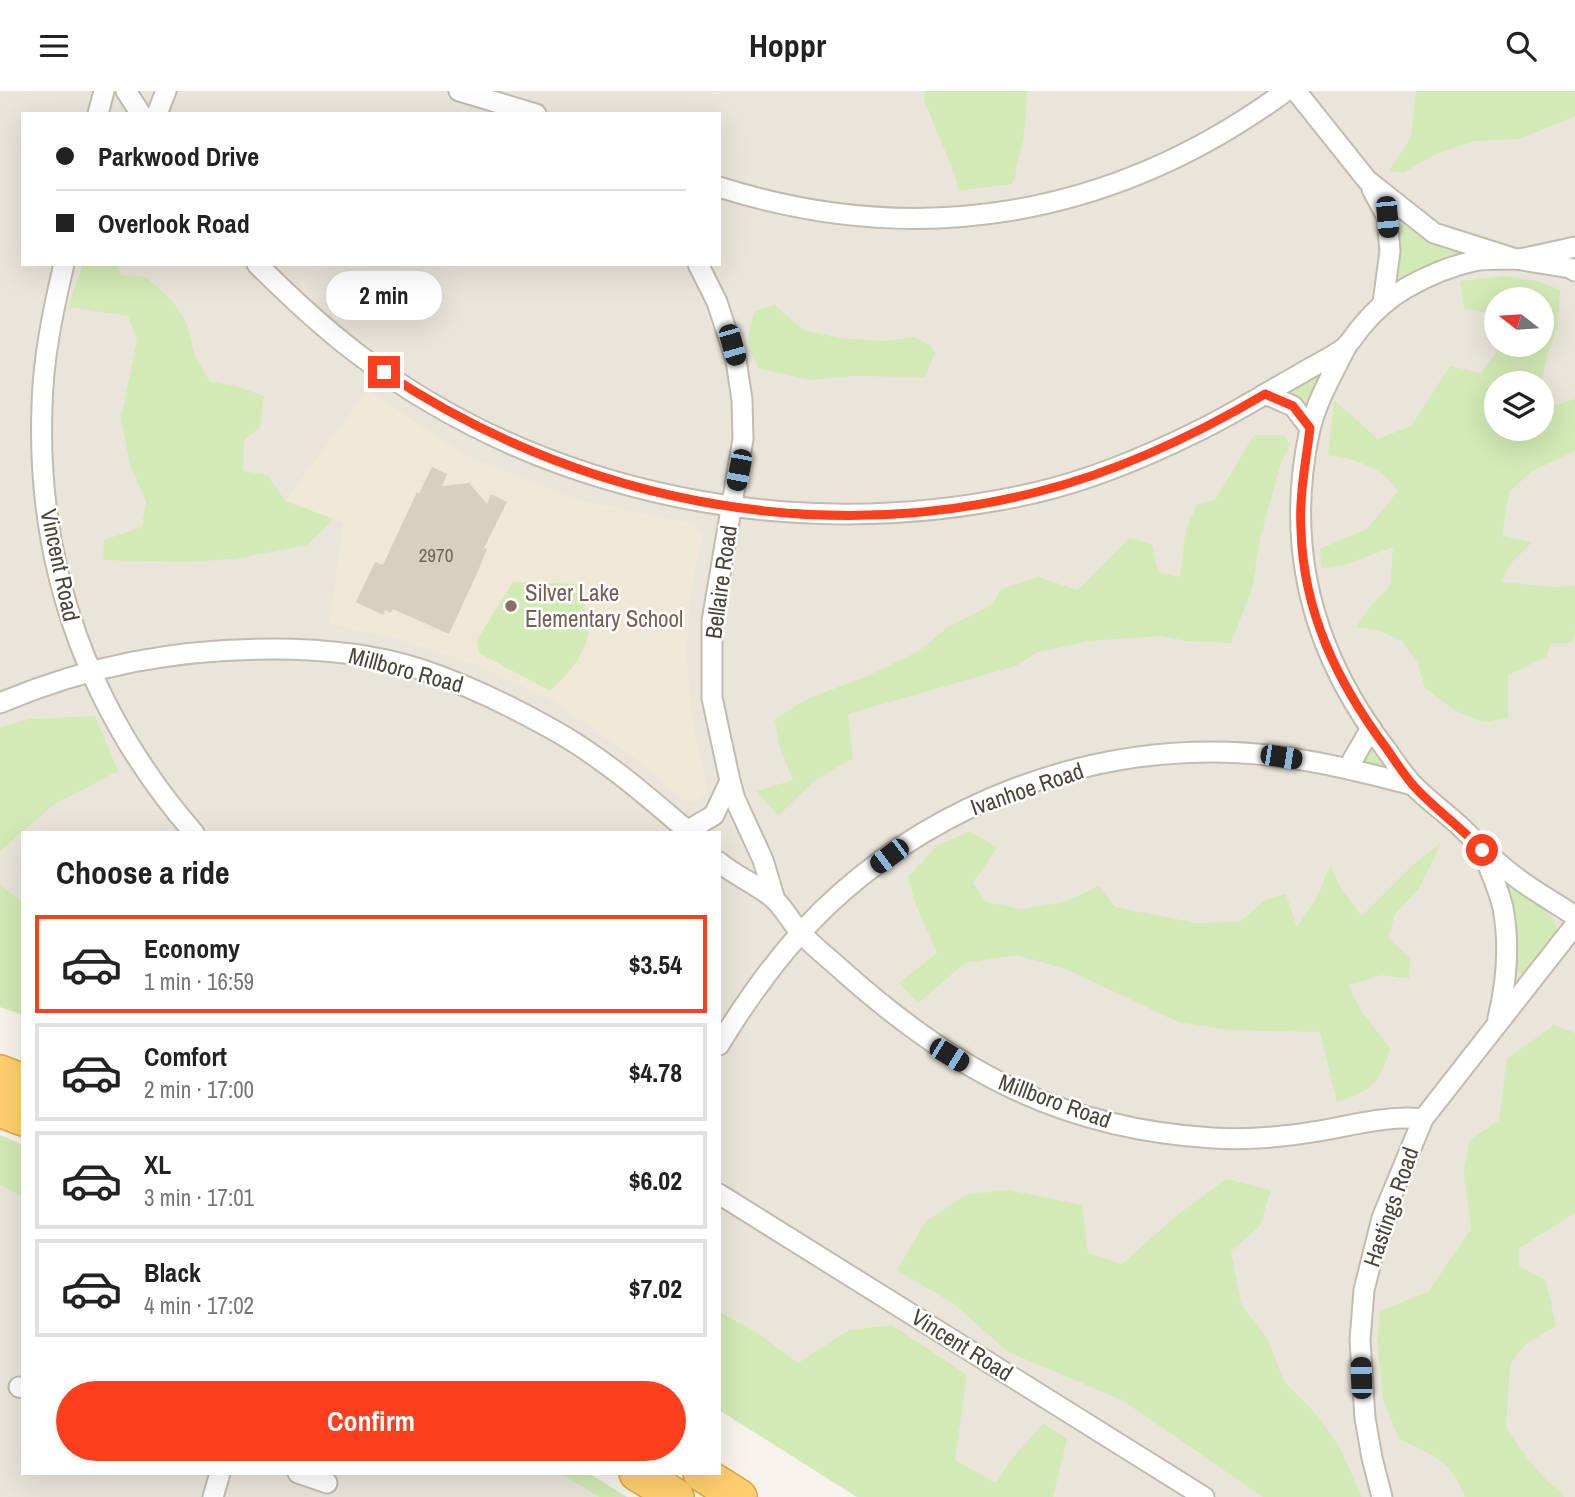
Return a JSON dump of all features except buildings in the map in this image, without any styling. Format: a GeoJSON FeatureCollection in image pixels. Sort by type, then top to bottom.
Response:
{"type":"FeatureCollection","features":[{"type":"Feature","properties":{"kind":"highway"},"geometry":{"type":"LineString","coordinates":[[0,1073],[21,1081]]}},
{"type":"Feature","properties":{"kind":"highway"},"geometry":{"type":"LineString","coordinates":[[0,1109],[21,1117]]}},
{"type":"Feature","properties":{"kind":"highway"},"geometry":{"type":"LineString","coordinates":[[640,1475],[676,1497]]}},
{"type":"Feature","properties":{"kind":"highway"},"geometry":{"type":"LineString","coordinates":[[704,1475],[739,1497]]}},
{"type":"Feature","properties":{"kind":"street"},"geometry":{"type":"LineString","coordinates":[[99,112],[104,91]]}},
{"type":"Feature","properties":{"kind":"street"},"geometry":{"type":"LineString","coordinates":[[126,91],[140,112]]}},
{"type":"Feature","properties":{"kind":"street"},"geometry":{"type":"LineString","coordinates":[[158,112],[166,91]]}},
{"type":"Feature","properties":{"kind":"street"},"geometry":{"type":"LineString","coordinates":[[459,91],[529,112]]}},
{"type":"Feature","properties":{"kind":"street"},"geometry":{"type":"LineString","coordinates":[[721,188],[806,209],[870,217],[949,218],[1026,209],[1094,191],[1171,161],[1213,140],[1286,91]]}},
{"type":"Feature","properties":{"kind":"street"},"geometry":{"type":"LineString","coordinates":[[1296,91],[1367,180],[1387,217],[1391,251],[1383,303]]}},
{"type":"Feature","properties":{"kind":"street"},"geometry":{"type":"LineString","coordinates":[[1367,180],[1434,233],[1516,259],[1575,271]]}},
{"type":"Feature","properties":{"kind":"street"},"geometry":{"type":"LineString","coordinates":[[1575,247],[1516,259],[1473,261],[1408,287],[1383,303],[1347,346],[1322,393],[1310,428],[1300,527],[1308,594],[1317,622],[1335,668],[1371,728],[1413,785],[1482,850],[1515,877],[1575,916]]}},
{"type":"Feature","properties":{"kind":"street","name":"Vincent Road"},"geometry":{"type":"LineString","coordinates":[[64,266],[46,357],[42,407],[42,459],[49,524],[63,593],[70,621],[90,671],[143,767],[192,831]]}},
{"type":"Feature","properties":{"kind":"street"},"geometry":{"type":"LineString","coordinates":[[259,266],[302,309],[353,350],[426,400],[537,455],[594,476],[665,495],[732,507],[812,515],[942,509],[1037,492],[1133,461],[1199,431],[1347,346]]}},
{"type":"Feature","properties":{"kind":"street","name":"Bellaire Road"},"geometry":{"type":"LineString","coordinates":[[699,266],[720,312],[738,373],[743,451],[713,608],[711,672],[716,725],[735,799],[763,860],[775,900]]}},
{"type":"Feature","properties":{"kind":"street"},"geometry":{"type":"LineString","coordinates":[[1265,394],[1293,406],[1310,428]]}},
{"type":"Feature","properties":{"kind":"street","name":"Millboro Road"},"geometry":{"type":"LineString","coordinates":[[0,703],[41,686],[146,658],[245,649],[334,651],[370,657],[418,668],[475,689],[552,729],[615,771],[687,831]]}},
{"type":"Feature","properties":{"kind":"street"},"geometry":{"type":"LineString","coordinates":[[1348,768],[1371,728]]}},
{"type":"Feature","properties":{"kind":"street","name":"Ivanhoe Road"},"geometry":{"type":"LineString","coordinates":[[721,1042],[801,933],[842,893],[920,835],[991,797],[1089,767],[1135,758],[1193,752],[1281,757],[1348,768],[1413,785]]}},
{"type":"Feature","properties":{"kind":"street"},"geometry":{"type":"LineString","coordinates":[[690,831],[714,815],[730,781]]}},
{"type":"Feature","properties":{"kind":"street","name":"Hastings Road"},"geometry":{"type":"LineString","coordinates":[[1482,850],[1502,906],[1508,951],[1506,984],[1497,1026]]}},
{"type":"Feature","properties":{"kind":"street","name":"Millboro Road"},"geometry":{"type":"LineString","coordinates":[[721,864],[775,900],[801,933],[916,1033],[998,1082],[1089,1118],[1173,1135],[1224,1138],[1315,1132],[1389,1118],[1423,1119]]}},
{"type":"Feature","properties":{"kind":"street","name":"Hastings Road"},"geometry":{"type":"LineString","coordinates":[[1382,1497],[1365,1418],[1360,1340],[1369,1265],[1382,1218],[1423,1119],[1575,925]]}},
{"type":"Feature","properties":{"kind":"street","name":"Vincent Road"},"geometry":{"type":"LineString","coordinates":[[721,1195],[1205,1497]]}},
{"type":"Feature","properties":{"kind":"street"},"geometry":{"type":"LineString","coordinates":[[213,1497],[219,1475]]}},
{"type":"Feature","properties":{"kind":"street"},"geometry":{"type":"LineString","coordinates":[[304,1475],[327,1483]]}},
{"type":"Feature","properties":{"kind":"shaded area"},"geometry":{"type":"Polygon","coordinates":[[[0,91],[1575,91],[1575,1497],[857,1497],[721,1411],[721,831],[21,831],[21,1014],[0,1007],[0,91]]]}},
{"type":"Feature","properties":{"kind":"shaded area","name":"Silver Lake Elementary School"},"geometry":{"type":"Polygon","coordinates":[[[368,390],[462,453],[575,499],[694,524],[703,538],[691,589],[686,652],[692,718],[708,793],[693,803],[684,800],[633,757],[552,700],[477,665],[398,639],[330,624],[343,523],[285,501],[368,390]]]}},
{"type":"Feature","properties":{"kind":"shaded area"},"geometry":{"type":"Polygon","coordinates":[[[0,1185],[21,1196],[21,1475],[564,1475],[599,1497],[0,1497],[0,1185]]]}},
{"type":"Feature","properties":{"kind":"green space"},"geometry":{"type":"Polygon","coordinates":[[[925,91],[1029,91],[1023,141],[1012,184],[958,191],[957,180],[924,100],[925,91]]]}},
{"type":"Feature","properties":{"kind":"green space"},"geometry":{"type":"Polygon","coordinates":[[[1416,91],[1575,91],[1575,116],[1520,139],[1473,141],[1432,156],[1403,173],[1389,171],[1411,137],[1416,91]]]}},
{"type":"Feature","properties":{"kind":"green space"},"geometry":{"type":"Polygon","coordinates":[[[1402,224],[1457,252],[1457,255],[1399,279],[1397,228],[1402,224]]]}},
{"type":"Feature","properties":{"kind":"green space"},"geometry":{"type":"Polygon","coordinates":[[[82,266],[119,266],[121,275],[146,277],[172,300],[187,324],[194,354],[210,382],[236,386],[264,396],[260,427],[244,440],[243,471],[268,475],[285,501],[334,519],[307,545],[233,559],[186,562],[103,560],[104,540],[142,527],[146,501],[130,465],[121,418],[137,340],[128,316],[68,307],[82,266]]]}},
{"type":"Feature","properties":{"kind":"green space"},"geometry":{"type":"Polygon","coordinates":[[[1505,276],[1537,281],[1552,287],[1484,287],[1484,313],[1464,308],[1460,281],[1505,276]]]}},
{"type":"Feature","properties":{"kind":"green space"},"geometry":{"type":"Polygon","coordinates":[[[1554,288],[1560,290],[1558,326],[1554,336],[1554,288]]]}},
{"type":"Feature","properties":{"kind":"green space"},"geometry":{"type":"Polygon","coordinates":[[[775,305],[803,330],[839,338],[884,341],[915,337],[935,352],[925,377],[853,376],[809,380],[759,368],[749,347],[750,327],[755,311],[775,305]]]}},
{"type":"Feature","properties":{"kind":"green space"},"geometry":{"type":"Polygon","coordinates":[[[1492,357],[1546,357],[1544,371],[1484,371],[1484,441],[1554,441],[1554,405],[1575,399],[1575,451],[1532,471],[1509,492],[1502,536],[1532,542],[1510,564],[1501,582],[1553,587],[1575,586],[1575,629],[1572,643],[1551,643],[1546,657],[1508,675],[1508,718],[1483,722],[1454,710],[1425,688],[1418,664],[1402,641],[1377,630],[1356,627],[1373,603],[1390,586],[1393,547],[1347,564],[1322,568],[1320,549],[1367,529],[1398,491],[1385,476],[1368,465],[1328,455],[1334,400],[1378,439],[1411,426],[1450,366],[1481,373],[1492,357]]]}},
{"type":"Feature","properties":{"kind":"green space"},"geometry":{"type":"Polygon","coordinates":[[[1316,373],[1319,377],[1308,409],[1291,395],[1289,389],[1316,373]]]}},
{"type":"Feature","properties":{"kind":"green space"},"geometry":{"type":"Polygon","coordinates":[[[1254,435],[1283,435],[1290,444],[1281,463],[1261,535],[1252,589],[1231,643],[1186,641],[1161,636],[1088,641],[1038,652],[1016,666],[848,714],[853,758],[814,781],[778,816],[757,791],[793,780],[779,746],[775,719],[807,699],[865,677],[919,651],[948,627],[991,605],[1002,589],[1038,577],[1078,590],[1129,538],[1152,544],[1158,572],[1180,577],[1186,530],[1197,504],[1215,500],[1254,435]]]}},
{"type":"Feature","properties":{"kind":"green space"},"geometry":{"type":"Polygon","coordinates":[[[513,582],[580,584],[587,618],[587,638],[575,663],[550,691],[479,653],[477,640],[513,582]]]}},
{"type":"Feature","properties":{"kind":"green space"},"geometry":{"type":"Polygon","coordinates":[[[95,716],[118,771],[53,805],[0,851],[0,727],[30,719],[95,716]]]}},
{"type":"Feature","properties":{"kind":"green space"},"geometry":{"type":"Polygon","coordinates":[[[1372,748],[1392,770],[1362,764],[1361,761],[1372,748]]]}},
{"type":"Feature","properties":{"kind":"green space"},"geometry":{"type":"Polygon","coordinates":[[[971,831],[997,848],[973,883],[986,902],[1021,909],[1064,902],[1099,886],[1115,907],[1196,923],[1239,922],[1267,899],[1286,894],[1297,927],[1318,896],[1330,865],[1342,890],[1362,916],[1415,863],[1441,843],[1420,887],[1395,914],[1388,938],[1410,958],[1409,979],[1383,975],[1348,985],[1362,1012],[1390,1048],[1378,1078],[1359,1094],[1337,1102],[1320,1032],[1230,1030],[1178,1022],[1066,969],[1016,955],[965,963],[918,1003],[899,983],[937,953],[916,905],[908,877],[938,845],[971,831]]]}},
{"type":"Feature","properties":{"kind":"green space"},"geometry":{"type":"Polygon","coordinates":[[[0,884],[21,901],[21,1014],[0,1007],[0,884]]]}},
{"type":"Feature","properties":{"kind":"green space"},"geometry":{"type":"Polygon","coordinates":[[[1513,884],[1548,912],[1556,927],[1557,935],[1525,976],[1516,971],[1514,965],[1505,891],[1507,885],[1513,884]]]}},
{"type":"Feature","properties":{"kind":"green space"},"geometry":{"type":"Polygon","coordinates":[[[1554,1025],[1575,1033],[1575,1213],[1519,1248],[1519,1266],[1546,1280],[1556,1326],[1526,1344],[1510,1364],[1506,1428],[1531,1463],[1548,1482],[1564,1493],[1564,1497],[1465,1497],[1454,1475],[1440,1460],[1399,1439],[1383,1400],[1377,1340],[1380,1311],[1429,1291],[1471,1229],[1464,1173],[1469,1141],[1499,1120],[1507,1059],[1554,1025]]]}},
{"type":"Feature","properties":{"kind":"green space"},"geometry":{"type":"Polygon","coordinates":[[[0,1135],[21,1144],[21,1196],[0,1185],[0,1135]]]}},
{"type":"Feature","properties":{"kind":"green space"},"geometry":{"type":"Polygon","coordinates":[[[1226,1179],[1271,1190],[1260,1226],[1231,1251],[1241,1304],[1268,1340],[1284,1381],[1314,1412],[1338,1444],[1362,1497],[1263,1497],[1122,1400],[1008,1352],[954,1304],[897,1270],[926,1221],[966,1195],[1008,1190],[1082,1205],[1088,1253],[1122,1264],[1176,1216],[1226,1179]]]}},
{"type":"Feature","properties":{"kind":"green space"},"geometry":{"type":"Polygon","coordinates":[[[721,1313],[756,1332],[798,1363],[849,1330],[892,1325],[967,1375],[955,1460],[996,1483],[1008,1464],[1043,1423],[1067,1439],[1053,1497],[857,1497],[721,1411],[721,1313]]]}},
{"type":"Feature","properties":{"kind":"green space"},"geometry":{"type":"Polygon","coordinates":[[[563,1475],[592,1475],[627,1497],[599,1497],[563,1475]]]}},
{"type":"Feature","properties":{"kind":"place","name":"Silver Lake Elementary School"},"geometry":{"type":"Point","coordinates":[511,606]}},
{"type":"Feature","properties":{"kind":"route"},"geometry":{"type":"LineString","coordinates":[[384,372],[426,400],[481,429],[537,455],[583,472],[665,495],[732,507],[812,515],[942,509],[1037,492],[1133,461],[1199,431],[1265,394],[1293,406],[1310,428],[1300,527],[1308,594],[1335,668],[1359,712],[1413,785],[1482,850]]}}]}
